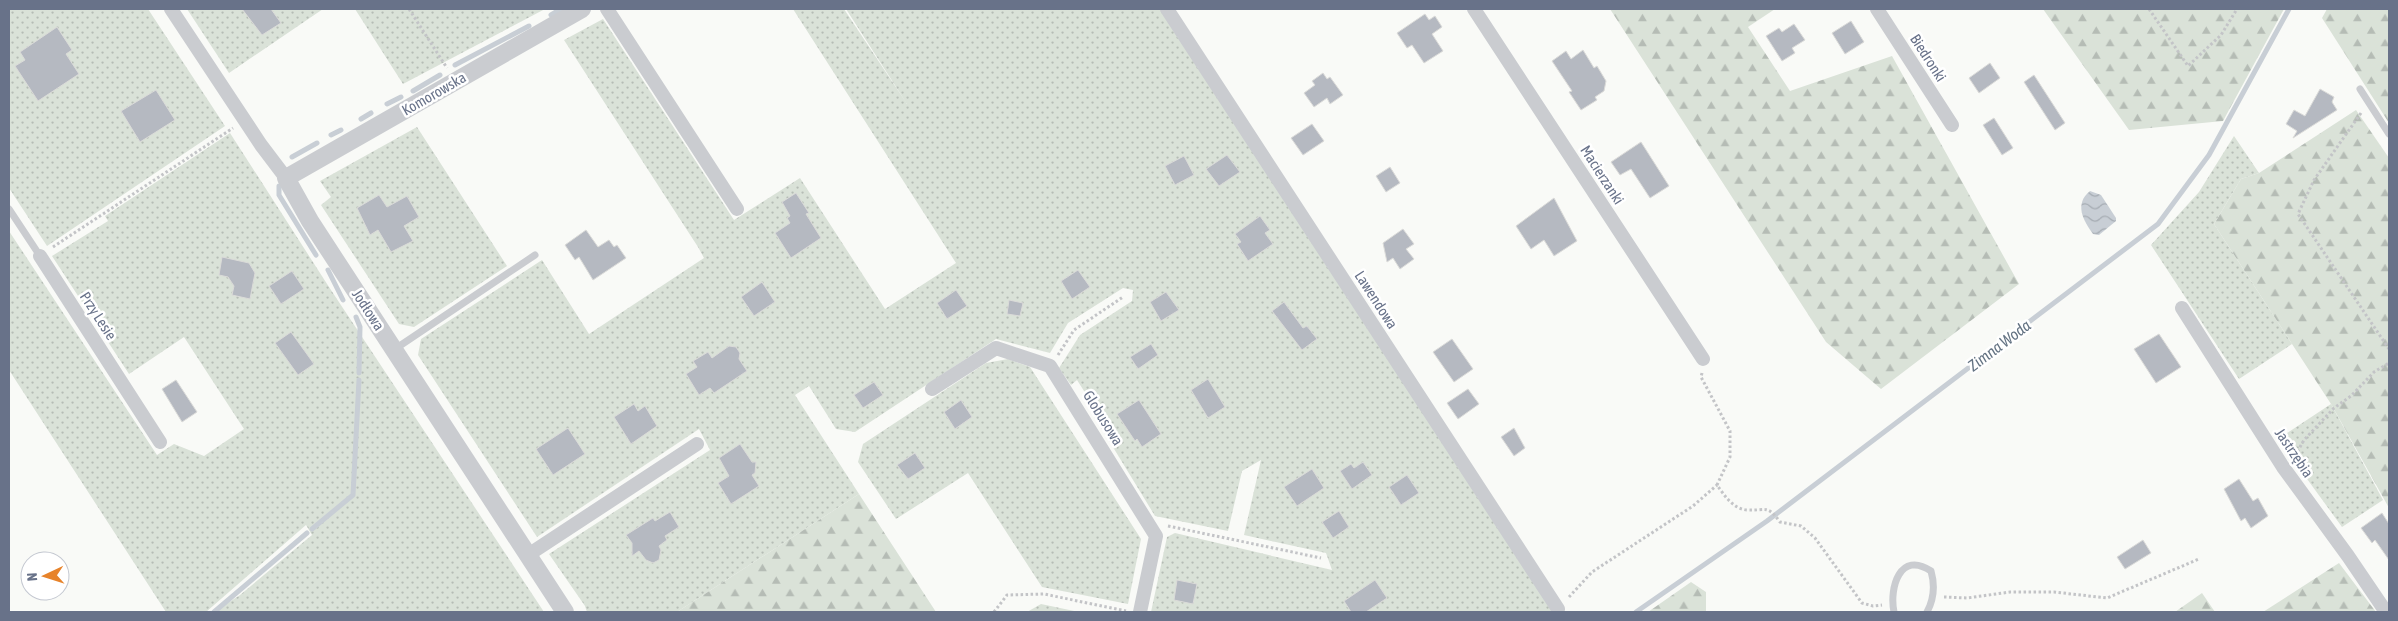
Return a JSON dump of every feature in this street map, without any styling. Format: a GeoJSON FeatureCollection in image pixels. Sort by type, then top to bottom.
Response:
{"type":"FeatureCollection","features":[{"type":"Feature","properties":{"kind":"street","name":"Jodłowa"},"geometry":{"type":"LineString","coordinates":[[170,9],[286,178],[310,221],[565,612]]}},
{"type":"Feature","properties":{"kind":"street","name":"Komorowska"},"geometry":{"type":"LineString","coordinates":[[286,178],[582,9]]}},
{"type":"Feature","properties":{"kind":"street"},"geometry":{"type":"LineString","coordinates":[[607,9],[737,209]]}},
{"type":"Feature","properties":{"kind":"street","name":"Lawendowa"},"geometry":{"type":"LineString","coordinates":[[1168,9],[1558,609]]}},
{"type":"Feature","properties":{"kind":"street","name":"Macierzanki"},"geometry":{"type":"LineString","coordinates":[[1474,9],[1703,359]]}},
{"type":"Feature","properties":{"kind":"street","name":"Biedronki"},"geometry":{"type":"LineString","coordinates":[[1877,9],[1952,125]]}},
{"type":"Feature","properties":{"kind":"street","name":"Przy Lesie"},"geometry":{"type":"LineString","coordinates":[[40,256],[160,442]]}},
{"type":"Feature","properties":{"kind":"street","name":"Jastrzębia"},"geometry":{"type":"LineString","coordinates":[[2182,308],[2282,467],[2348,556],[2386,612]]}},
{"type":"Feature","properties":{"kind":"street"},"geometry":{"type":"LineString","coordinates":[[932,389],[996,348],[1050,366]]}},
{"type":"Feature","properties":{"kind":"street","name":"Globusowa"},"geometry":{"type":"LineString","coordinates":[[1050,366],[1148,520],[1156,536],[1140,612]]}},
{"type":"Feature","properties":{"kind":"street"},"geometry":{"type":"LineString","coordinates":[[528,555],[697,444]]}},
{"type":"Feature","properties":{"kind":"lane"},"geometry":{"type":"LineString","coordinates":[[2360,89],[2389,134]]}},
{"type":"Feature","properties":{"kind":"lane","name":"Przy Lesie"},"geometry":{"type":"LineString","coordinates":[[9,209],[40,256]]}},
{"type":"Feature","properties":{"kind":"lane"},"geometry":{"type":"LineString","coordinates":[[394,350],[535,255]]}},
{"type":"Feature","properties":{"kind":"lane"},"geometry":{"type":"LineString","coordinates":[[1894,612],[1892,603],[1894,582],[1900,572],[1917,565],[1924,566],[1931,571],[1934,582],[1933,596],[1927,612]]}},
{"type":"Feature","properties":{"kind":"path"},"geometry":{"type":"LineString","coordinates":[[409,9],[455,81]]}},
{"type":"Feature","properties":{"kind":"path"},"geometry":{"type":"LineString","coordinates":[[2150,9],[2188,66],[2221,35],[2237,9]]}},
{"type":"Feature","properties":{"kind":"path"},"geometry":{"type":"LineString","coordinates":[[2369,102],[2314,180],[2298,214],[2389,349]]}},
{"type":"Feature","properties":{"kind":"path"},"geometry":{"type":"LineString","coordinates":[[40,256],[245,120]]}},
{"type":"Feature","properties":{"kind":"path"},"geometry":{"type":"LineString","coordinates":[[1050,366],[1074,330],[1123,297]]}},
{"type":"Feature","properties":{"kind":"path"},"geometry":{"type":"LineString","coordinates":[[1558,609],[1592,572],[1693,506],[1717,485],[1730,457],[1730,431],[1702,377],[1703,359]]}},
{"type":"Feature","properties":{"kind":"path"},"geometry":{"type":"LineString","coordinates":[[2282,467],[2295,456],[2304,440],[2334,408],[2351,396],[2374,372],[2389,363]]}},
{"type":"Feature","properties":{"kind":"path"},"geometry":{"type":"LineString","coordinates":[[1717,485],[1724,496],[1738,507],[1746,510],[1763,508],[1772,511],[1780,522],[1801,526],[1815,538],[1862,603],[1873,606],[1892,603]]}},
{"type":"Feature","properties":{"kind":"path"},"geometry":{"type":"LineString","coordinates":[[1148,520],[1322,558]]}},
{"type":"Feature","properties":{"kind":"path"},"geometry":{"type":"LineString","coordinates":[[1933,596],[1968,598],[2010,592],[2054,592],[2107,598],[2199,559]]}},
{"type":"Feature","properties":{"kind":"path"},"geometry":{"type":"LineString","coordinates":[[994,612],[1008,595],[1044,594],[1134,612]]}},
{"type":"Feature","properties":{"kind":"green space"},"geometry":{"type":"Polygon","coordinates":[[[9,9],[148,9],[225,126],[47,246],[9,188],[9,9]]]}},
{"type":"Feature","properties":{"kind":"green space"},"geometry":{"type":"Polygon","coordinates":[[[187,9],[323,9],[229,73],[187,9]]]}},
{"type":"Feature","properties":{"kind":"green space"},"geometry":{"type":"Polygon","coordinates":[[[355,9],[545,9],[403,84],[355,9]]]}},
{"type":"Feature","properties":{"kind":"green space"},"geometry":{"type":"Polygon","coordinates":[[[793,9],[844,9],[907,104],[846,9],[1160,9],[1553,612],[1151,612],[1167,537],[1175,533],[1332,570],[1326,553],[1244,535],[1261,460],[1242,471],[1228,531],[1155,516],[1094,416],[1098,413],[1077,380],[1071,385],[1059,368],[1080,335],[1132,301],[1133,290],[1123,288],[1068,323],[1050,353],[996,339],[855,432],[836,429],[809,386],[795,395],[859,494],[677,612],[587,612],[585,606],[549,554],[710,450],[699,429],[537,537],[418,355],[421,339],[542,260],[589,334],[704,258],[564,40],[603,19],[734,220],[800,178],[885,309],[956,263],[793,9]]]}},
{"type":"Feature","properties":{"kind":"green space"},"geometry":{"type":"Polygon","coordinates":[[[1610,9],[1775,9],[1748,27],[1790,91],[1892,56],[2019,284],[1881,389],[1826,342],[1610,9]]]}},
{"type":"Feature","properties":{"kind":"green space"},"geometry":{"type":"Polygon","coordinates":[[[2043,9],[2284,9],[2223,121],[2129,130],[2043,9]]]}},
{"type":"Feature","properties":{"kind":"green space"},"geometry":{"type":"Polygon","coordinates":[[[2327,9],[2389,9],[2389,123],[2322,18],[2327,9]]]}},
{"type":"Feature","properties":{"kind":"green space"},"geometry":{"type":"Polygon","coordinates":[[[2356,110],[2389,158],[2389,508],[2331,404],[2214,224],[2241,179],[2259,173],[2356,110]]]}},
{"type":"Feature","properties":{"kind":"green space"},"geometry":{"type":"Polygon","coordinates":[[[417,127],[507,266],[414,327],[399,324],[321,205],[331,197],[320,181],[417,127]]]}},
{"type":"Feature","properties":{"kind":"green space"},"geometry":{"type":"Polygon","coordinates":[[[230,133],[329,287],[544,612],[214,612],[240,595],[312,535],[306,525],[206,612],[166,612],[9,370],[9,231],[157,455],[174,444],[204,456],[244,429],[184,337],[129,374],[52,256],[108,221],[105,216],[230,133]]]}},
{"type":"Feature","properties":{"kind":"green space"},"geometry":{"type":"Polygon","coordinates":[[[2234,136],[2259,173],[2241,179],[2214,224],[2292,344],[2239,379],[2151,245],[2199,192],[2234,136]]]}},
{"type":"Feature","properties":{"kind":"green space"},"geometry":{"type":"Polygon","coordinates":[[[1008,359],[1030,367],[1141,539],[1128,604],[1042,587],[968,473],[896,519],[858,462],[863,444],[986,363],[1008,359]]]}},
{"type":"Feature","properties":{"kind":"green space"},"geometry":{"type":"Polygon","coordinates":[[[2331,404],[2383,500],[2342,527],[2278,439],[2331,404]]]}},
{"type":"Feature","properties":{"kind":"green space"},"geometry":{"type":"Polygon","coordinates":[[[859,494],[936,612],[677,612],[859,494]]]}},
{"type":"Feature","properties":{"kind":"green space"},"geometry":{"type":"Polygon","coordinates":[[[2339,563],[2376,612],[2263,612],[2339,563]]]}},
{"type":"Feature","properties":{"kind":"green space"},"geometry":{"type":"Polygon","coordinates":[[[1691,582],[1706,592],[1706,612],[1648,612],[1691,582]]]}},
{"type":"Feature","properties":{"kind":"green space"},"geometry":{"type":"Polygon","coordinates":[[[2202,593],[2215,612],[2175,612],[2202,593]]]}},
{"type":"Feature","properties":{"kind":"green space"},"geometry":{"type":"Polygon","coordinates":[[[1041,604],[1079,612],[1027,612],[1041,604]]]}},
{"type":"Feature","properties":{"kind":"water"},"geometry":{"type":"Polygon","coordinates":[[[2090,191],[2101,195],[2116,218],[2116,221],[2099,235],[2093,234],[2083,218],[2082,201],[2090,191]]]}},
{"type":"Feature","properties":{"kind":"building"},"geometry":{"type":"Polygon","coordinates":[[[242,9],[271,9],[281,23],[262,35],[242,9]]]}},
{"type":"Feature","properties":{"kind":"building"},"geometry":{"type":"Polygon","coordinates":[[[1425,14],[1429,20],[1435,16],[1442,27],[1432,34],[1443,51],[1424,63],[1412,45],[1407,48],[1397,33],[1425,14]]]}},
{"type":"Feature","properties":{"kind":"building"},"geometry":{"type":"Polygon","coordinates":[[[1851,21],[1864,42],[1845,54],[1832,33],[1851,21]]]}},
{"type":"Feature","properties":{"kind":"building"},"geometry":{"type":"Polygon","coordinates":[[[1794,24],[1805,40],[1792,48],[1795,53],[1782,61],[1766,36],[1779,28],[1782,32],[1794,24]]]}},
{"type":"Feature","properties":{"kind":"building"},"geometry":{"type":"Polygon","coordinates":[[[57,27],[72,50],[66,54],[79,74],[38,101],[15,66],[25,60],[20,52],[57,27]]]}},
{"type":"Feature","properties":{"kind":"building"},"geometry":{"type":"Polygon","coordinates":[[[1583,50],[1594,68],[1597,66],[1606,81],[1604,91],[1595,97],[1597,100],[1581,110],[1569,92],[1572,91],[1552,61],[1566,51],[1571,59],[1583,50]]]}},
{"type":"Feature","properties":{"kind":"building"},"geometry":{"type":"Polygon","coordinates":[[[1990,63],[2000,78],[1979,93],[1969,78],[1990,63]]]}},
{"type":"Feature","properties":{"kind":"building"},"geometry":{"type":"Polygon","coordinates":[[[1323,73],[1327,79],[1330,77],[1343,95],[1330,104],[1327,98],[1314,107],[1304,93],[1315,85],[1312,81],[1323,73]]]}},
{"type":"Feature","properties":{"kind":"building"},"geometry":{"type":"Polygon","coordinates":[[[2034,75],[2065,123],[2055,130],[2024,82],[2034,75]]]}},
{"type":"Feature","properties":{"kind":"building"},"geometry":{"type":"Polygon","coordinates":[[[2320,89],[2334,97],[2332,102],[2337,110],[2293,138],[2297,131],[2286,124],[2294,110],[2305,116],[2320,89]]]}},
{"type":"Feature","properties":{"kind":"building"},"geometry":{"type":"Polygon","coordinates":[[[156,90],[175,120],[140,142],[121,111],[156,90]]]}},
{"type":"Feature","properties":{"kind":"building"},"geometry":{"type":"Polygon","coordinates":[[[1994,118],[2013,148],[2002,155],[1983,125],[1994,118]]]}},
{"type":"Feature","properties":{"kind":"building"},"geometry":{"type":"Polygon","coordinates":[[[1312,124],[1324,141],[1303,155],[1291,138],[1312,124]]]}},
{"type":"Feature","properties":{"kind":"building"},"geometry":{"type":"Polygon","coordinates":[[[1641,142],[1669,186],[1650,198],[1631,169],[1620,175],[1611,162],[1641,142]]]}},
{"type":"Feature","properties":{"kind":"building"},"geometry":{"type":"Polygon","coordinates":[[[1227,155],[1240,172],[1219,186],[1206,169],[1227,155]]]}},
{"type":"Feature","properties":{"kind":"building"},"geometry":{"type":"Polygon","coordinates":[[[1184,156],[1194,175],[1175,185],[1165,166],[1184,156]]]}},
{"type":"Feature","properties":{"kind":"building"},"geometry":{"type":"Polygon","coordinates":[[[1390,167],[1400,183],[1386,192],[1376,176],[1390,167]]]}},
{"type":"Feature","properties":{"kind":"building"},"geometry":{"type":"Polygon","coordinates":[[[796,193],[809,213],[806,214],[821,238],[791,258],[775,233],[790,223],[787,218],[790,216],[782,202],[796,193]]]}},
{"type":"Feature","properties":{"kind":"building"},"geometry":{"type":"Polygon","coordinates":[[[379,195],[387,207],[407,196],[419,217],[404,226],[413,241],[391,252],[378,230],[370,235],[357,208],[379,195]]]}},
{"type":"Feature","properties":{"kind":"building"},"geometry":{"type":"Polygon","coordinates":[[[1554,198],[1577,241],[1554,256],[1544,240],[1531,249],[1516,226],[1554,198]]]}},
{"type":"Feature","properties":{"kind":"building"},"geometry":{"type":"Polygon","coordinates":[[[1260,216],[1270,230],[1265,233],[1273,244],[1248,261],[1237,244],[1241,242],[1235,234],[1260,216]]]}},
{"type":"Feature","properties":{"kind":"building"},"geometry":{"type":"Polygon","coordinates":[[[1403,229],[1414,244],[1406,249],[1414,259],[1400,269],[1393,258],[1387,262],[1383,243],[1403,229]]]}},
{"type":"Feature","properties":{"kind":"building"},"geometry":{"type":"Polygon","coordinates":[[[586,230],[598,247],[609,240],[614,247],[617,245],[626,258],[593,280],[579,257],[575,260],[565,245],[586,230]]]}},
{"type":"Feature","properties":{"kind":"building"},"geometry":{"type":"Polygon","coordinates":[[[222,257],[249,263],[255,273],[250,299],[232,295],[234,286],[228,277],[219,275],[222,257]]]}},
{"type":"Feature","properties":{"kind":"building"},"geometry":{"type":"Polygon","coordinates":[[[1078,270],[1090,287],[1072,299],[1061,281],[1078,270]]]}},
{"type":"Feature","properties":{"kind":"building"},"geometry":{"type":"Polygon","coordinates":[[[292,271],[304,289],[281,304],[269,286],[292,271]]]}},
{"type":"Feature","properties":{"kind":"building"},"geometry":{"type":"Polygon","coordinates":[[[762,282],[775,302],[754,316],[741,297],[762,282]]]}},
{"type":"Feature","properties":{"kind":"building"},"geometry":{"type":"Polygon","coordinates":[[[956,290],[967,306],[947,319],[937,303],[956,290]]]}},
{"type":"Feature","properties":{"kind":"building"},"geometry":{"type":"Polygon","coordinates":[[[1166,292],[1179,310],[1161,321],[1150,302],[1166,292]]]}},
{"type":"Feature","properties":{"kind":"building"},"geometry":{"type":"Polygon","coordinates":[[[1009,300],[1023,303],[1020,316],[1007,314],[1009,300]]]}},
{"type":"Feature","properties":{"kind":"building"},"geometry":{"type":"Polygon","coordinates":[[[1284,302],[1303,328],[1307,326],[1317,339],[1302,350],[1272,311],[1284,302]]]}},
{"type":"Feature","properties":{"kind":"building"},"geometry":{"type":"Polygon","coordinates":[[[291,332],[314,364],[298,375],[275,343],[291,332]]]}},
{"type":"Feature","properties":{"kind":"building"},"geometry":{"type":"Polygon","coordinates":[[[2159,334],[2181,367],[2156,383],[2134,349],[2159,334]]]}},
{"type":"Feature","properties":{"kind":"building"},"geometry":{"type":"Polygon","coordinates":[[[1452,339],[1473,369],[1454,382],[1433,352],[1452,339]]]}},
{"type":"Feature","properties":{"kind":"building"},"geometry":{"type":"Polygon","coordinates":[[[1151,344],[1158,355],[1138,369],[1130,357],[1151,344]]]}},
{"type":"Feature","properties":{"kind":"building"},"geometry":{"type":"Polygon","coordinates":[[[729,346],[736,347],[740,353],[739,359],[747,371],[714,393],[710,388],[699,395],[686,374],[697,367],[693,361],[708,352],[712,358],[729,346]]]}},
{"type":"Feature","properties":{"kind":"building"},"geometry":{"type":"Polygon","coordinates":[[[1208,379],[1225,407],[1208,418],[1191,390],[1208,379]]]}},
{"type":"Feature","properties":{"kind":"building"},"geometry":{"type":"Polygon","coordinates":[[[176,380],[197,412],[182,422],[162,389],[176,380]]]}},
{"type":"Feature","properties":{"kind":"building"},"geometry":{"type":"Polygon","coordinates":[[[874,382],[883,395],[863,408],[854,395],[874,382]]]}},
{"type":"Feature","properties":{"kind":"building"},"geometry":{"type":"Polygon","coordinates":[[[1468,389],[1479,404],[1458,419],[1447,403],[1468,389]]]}},
{"type":"Feature","properties":{"kind":"building"},"geometry":{"type":"Polygon","coordinates":[[[961,400],[972,417],[955,429],[944,412],[961,400]]]}},
{"type":"Feature","properties":{"kind":"building"},"geometry":{"type":"Polygon","coordinates":[[[1139,400],[1161,434],[1142,447],[1137,439],[1135,441],[1117,414],[1139,400]]]}},
{"type":"Feature","properties":{"kind":"building"},"geometry":{"type":"Polygon","coordinates":[[[634,404],[638,411],[645,406],[657,426],[631,444],[614,417],[634,404]]]}},
{"type":"Feature","properties":{"kind":"building"},"geometry":{"type":"Polygon","coordinates":[[[568,428],[585,454],[553,475],[536,449],[568,428]]]}},
{"type":"Feature","properties":{"kind":"building"},"geometry":{"type":"Polygon","coordinates":[[[1514,428],[1525,448],[1514,456],[1501,437],[1514,428]]]}},
{"type":"Feature","properties":{"kind":"building"},"geometry":{"type":"Polygon","coordinates":[[[740,444],[752,462],[756,462],[755,473],[752,475],[759,486],[731,504],[718,483],[729,476],[719,458],[740,444]]]}},
{"type":"Feature","properties":{"kind":"building"},"geometry":{"type":"Polygon","coordinates":[[[915,453],[925,468],[908,479],[897,465],[915,453]]]}},
{"type":"Feature","properties":{"kind":"building"},"geometry":{"type":"Polygon","coordinates":[[[1363,462],[1372,475],[1352,489],[1340,471],[1351,464],[1354,468],[1363,462]]]}},
{"type":"Feature","properties":{"kind":"building"},"geometry":{"type":"Polygon","coordinates":[[[1312,469],[1324,488],[1297,506],[1284,487],[1312,469]]]}},
{"type":"Feature","properties":{"kind":"building"},"geometry":{"type":"Polygon","coordinates":[[[1407,475],[1419,493],[1401,505],[1389,487],[1407,475]]]}},
{"type":"Feature","properties":{"kind":"building"},"geometry":{"type":"Polygon","coordinates":[[[2239,479],[2253,501],[2258,498],[2268,516],[2251,528],[2245,518],[2241,521],[2224,489],[2239,479]]]}},
{"type":"Feature","properties":{"kind":"building"},"geometry":{"type":"Polygon","coordinates":[[[1339,511],[1349,527],[1333,538],[1322,522],[1339,511]]]}},
{"type":"Feature","properties":{"kind":"building"},"geometry":{"type":"Polygon","coordinates":[[[670,512],[679,527],[665,536],[667,540],[659,546],[661,550],[659,560],[653,563],[646,560],[639,551],[632,556],[632,543],[626,535],[653,518],[655,521],[670,512]]]}},
{"type":"Feature","properties":{"kind":"building"},"geometry":{"type":"Polygon","coordinates":[[[2382,513],[2389,524],[2389,560],[2375,540],[2372,543],[2361,528],[2382,513]]]}},
{"type":"Feature","properties":{"kind":"building"},"geometry":{"type":"Polygon","coordinates":[[[2143,540],[2151,553],[2125,569],[2117,557],[2143,540]]]}},
{"type":"Feature","properties":{"kind":"building"},"geometry":{"type":"Polygon","coordinates":[[[1177,580],[1197,584],[1193,604],[1174,600],[1177,580]]]}},
{"type":"Feature","properties":{"kind":"building"},"geometry":{"type":"Polygon","coordinates":[[[1375,580],[1387,598],[1366,612],[1351,612],[1344,601],[1375,580]]]}},
{"type":"Feature","properties":{"kind":"waterway"},"geometry":{"type":"LineString","coordinates":[[551,15],[561,9]]}},
{"type":"Feature","properties":{"kind":"waterway","name":"Zimna Woda"},"geometry":{"type":"LineString","coordinates":[[1636,612],[1767,521],[2158,224],[2209,155],[2289,9]]}},
{"type":"Feature","properties":{"kind":"waterway"},"geometry":{"type":"LineString","coordinates":[[455,65],[529,26]]}},
{"type":"Feature","properties":{"kind":"waterway"},"geometry":{"type":"LineString","coordinates":[[413,91],[440,75]]}},
{"type":"Feature","properties":{"kind":"waterway"},"geometry":{"type":"LineString","coordinates":[[387,104],[401,97]]}},
{"type":"Feature","properties":{"kind":"waterway"},"geometry":{"type":"LineString","coordinates":[[361,119],[371,113]]}},
{"type":"Feature","properties":{"kind":"waterway"},"geometry":{"type":"LineString","coordinates":[[331,135],[341,130]]}},
{"type":"Feature","properties":{"kind":"waterway"},"geometry":{"type":"LineString","coordinates":[[292,157],[317,143]]}},
{"type":"Feature","properties":{"kind":"waterway"},"geometry":{"type":"LineString","coordinates":[[279,186],[279,195],[316,255]]}},
{"type":"Feature","properties":{"kind":"waterway"},"geometry":{"type":"LineString","coordinates":[[328,270],[343,300]]}},
{"type":"Feature","properties":{"kind":"waterway"},"geometry":{"type":"LineString","coordinates":[[356,317],[360,327],[359,373]]}},
{"type":"Feature","properties":{"kind":"waterway"},"geometry":{"type":"LineString","coordinates":[[312,529],[353,495],[359,380]]}},
{"type":"Feature","properties":{"kind":"waterway"},"geometry":{"type":"LineString","coordinates":[[214,612],[307,533]]}}]}
